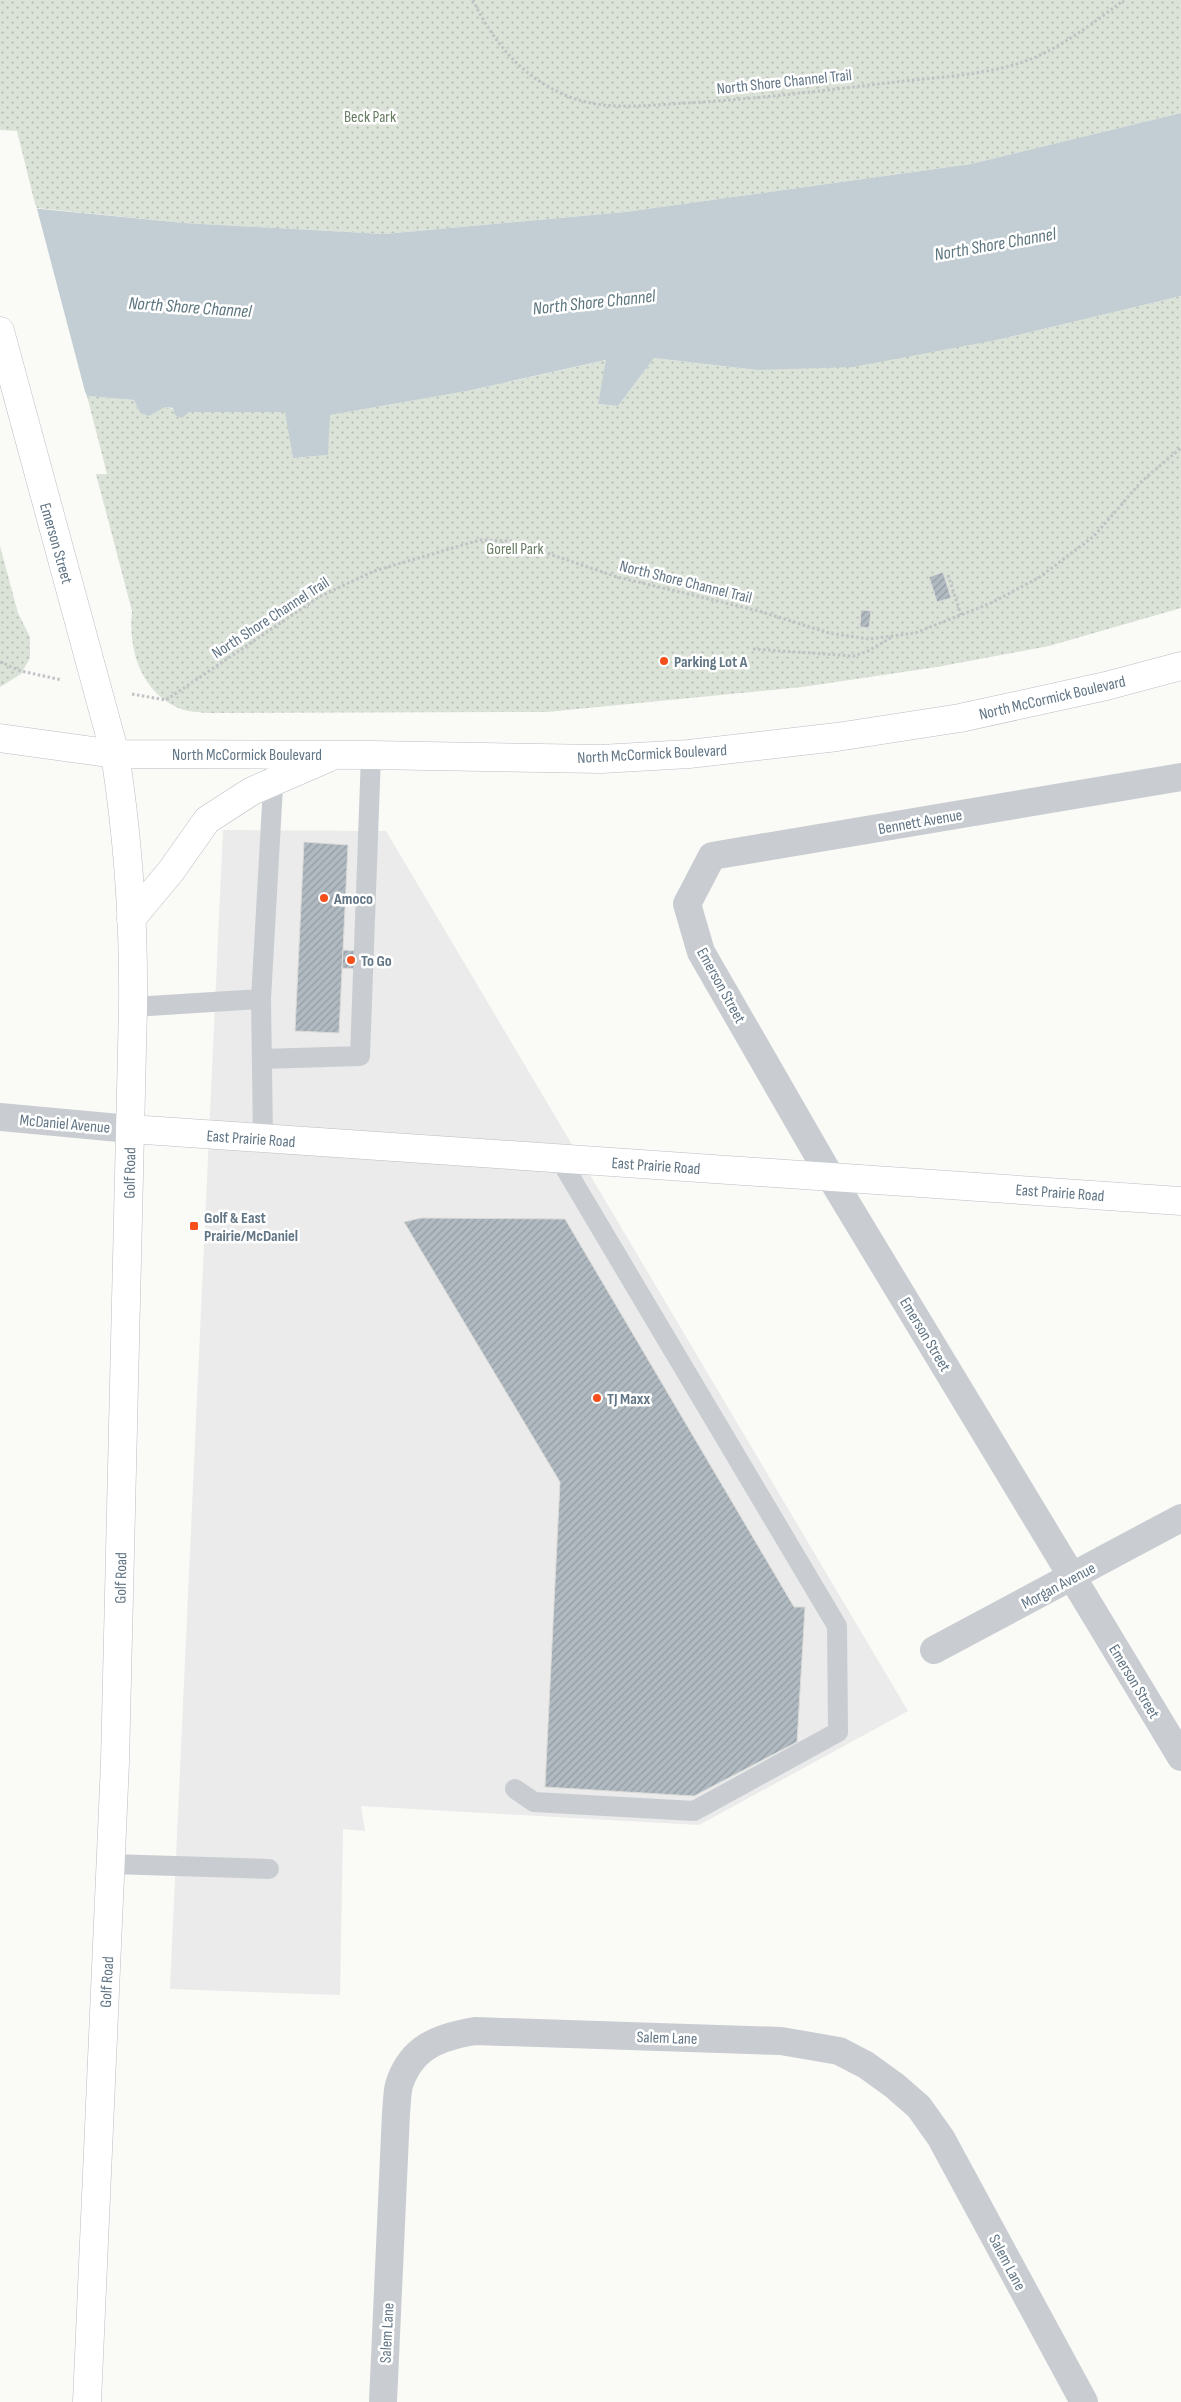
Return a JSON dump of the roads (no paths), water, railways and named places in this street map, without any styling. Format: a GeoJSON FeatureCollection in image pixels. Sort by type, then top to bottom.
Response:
{"type":"FeatureCollection","features":[{"type":"Feature","properties":{"kind":"main road","name":"Emerson Street"},"geometry":{"type":"LineString","coordinates":[[0,331],[36,469],[99,688],[115,754]]}},
{"type":"Feature","properties":{"kind":"main road","name":"North McCormick Boulevard"},"geometry":{"type":"LineString","coordinates":[[0,738],[115,754],[335,754],[602,759],[689,754],[836,737],[960,718],[1106,686],[1181,666]]}},
{"type":"Feature","properties":{"kind":"main road","name":"Golf Road"},"geometry":{"type":"LineString","coordinates":[[87,2402],[111,1864],[130,1129],[131,919],[124,814],[115,754]]}},
{"type":"Feature","properties":{"kind":"main road"},"geometry":{"type":"LineString","coordinates":[[131,919],[171,871],[207,820],[252,791],[335,754]]}},
{"type":"Feature","properties":{"kind":"main road","name":"East Prairie Road"},"geometry":{"type":"LineString","coordinates":[[130,1129],[1181,1201]]}},
{"type":"Feature","properties":{"kind":"street","name":"Bennett Avenue"},"geometry":{"type":"LineString","coordinates":[[687,904],[712,856],[1181,777]]}},
{"type":"Feature","properties":{"kind":"street","name":"Emerson Street"},"geometry":{"type":"LineString","coordinates":[[687,904],[701,952],[830,1176],[1181,1757]]}},
{"type":"Feature","properties":{"kind":"street","name":"McDaniel Avenue"},"geometry":{"type":"LineString","coordinates":[[0,1117],[130,1129]]}},
{"type":"Feature","properties":{"kind":"street","name":"Morgan Avenue"},"geometry":{"type":"LineString","coordinates":[[934,1650],[1181,1518]]}},
{"type":"Feature","properties":{"kind":"street","name":"Salem Lane"},"geometry":{"type":"LineString","coordinates":[[383,2402],[396,2113],[399,2085],[409,2065],[434,2041],[475,2031],[781,2041],[839,2051],[866,2065],[919,2107],[941,2138],[1084,2402]]}},
{"type":"Feature","properties":{"kind":"lane"},"geometry":{"type":"LineString","coordinates":[[263,1138],[261,999],[274,754]]}},
{"type":"Feature","properties":{"kind":"lane"},"geometry":{"type":"LineString","coordinates":[[262,1059],[360,1056],[371,755]]}},
{"type":"Feature","properties":{"kind":"lane"},"geometry":{"type":"LineString","coordinates":[[132,1007],[261,999]]}},
{"type":"Feature","properties":{"kind":"lane"},"geometry":{"type":"LineString","coordinates":[[515,1789],[534,1802],[694,1812],[838,1732],[837,1626],[559,1158]]}},
{"type":"Feature","properties":{"kind":"lane"},"geometry":{"type":"LineString","coordinates":[[111,1864],[269,1869]]}},
{"type":"Feature","properties":{"kind":"water","name":"North Shore Channel"},"geometry":{"type":"Polygon","coordinates":[[[1181,113],[1181,296],[1001,339],[853,367],[757,370],[654,358],[618,406],[598,404],[606,360],[467,391],[330,415],[328,455],[293,458],[285,412],[189,412],[182,418],[175,415],[173,408],[165,407],[149,416],[140,413],[134,400],[87,396],[0,205],[184,223],[384,234],[625,212],[971,164],[1181,113]]]}},
{"type":"Feature","properties":{"kind":"place","name":"Parking Lot A"},"geometry":{"type":"Point","coordinates":[664,661]}},
{"type":"Feature","properties":{"kind":"place","name":"Amoco"},"geometry":{"type":"Point","coordinates":[324,898]}},
{"type":"Feature","properties":{"kind":"place","name":"To Go"},"geometry":{"type":"Point","coordinates":[351,960]}},
{"type":"Feature","properties":{"kind":"place","name":"Golf & East Prairie/McDaniel"},"geometry":{"type":"Point","coordinates":[194,1226]}},
{"type":"Feature","properties":{"kind":"place","name":"TJ Maxx"},"geometry":{"type":"Point","coordinates":[597,1398]}},
{"type":"Feature","properties":{"kind":"park label","name":"Beck Park"},"geometry":{"type":"Point","coordinates":[370,116]}},
{"type":"Feature","properties":{"kind":"park label","name":"Gorell Park"},"geometry":{"type":"Point","coordinates":[515,548]}}]}
